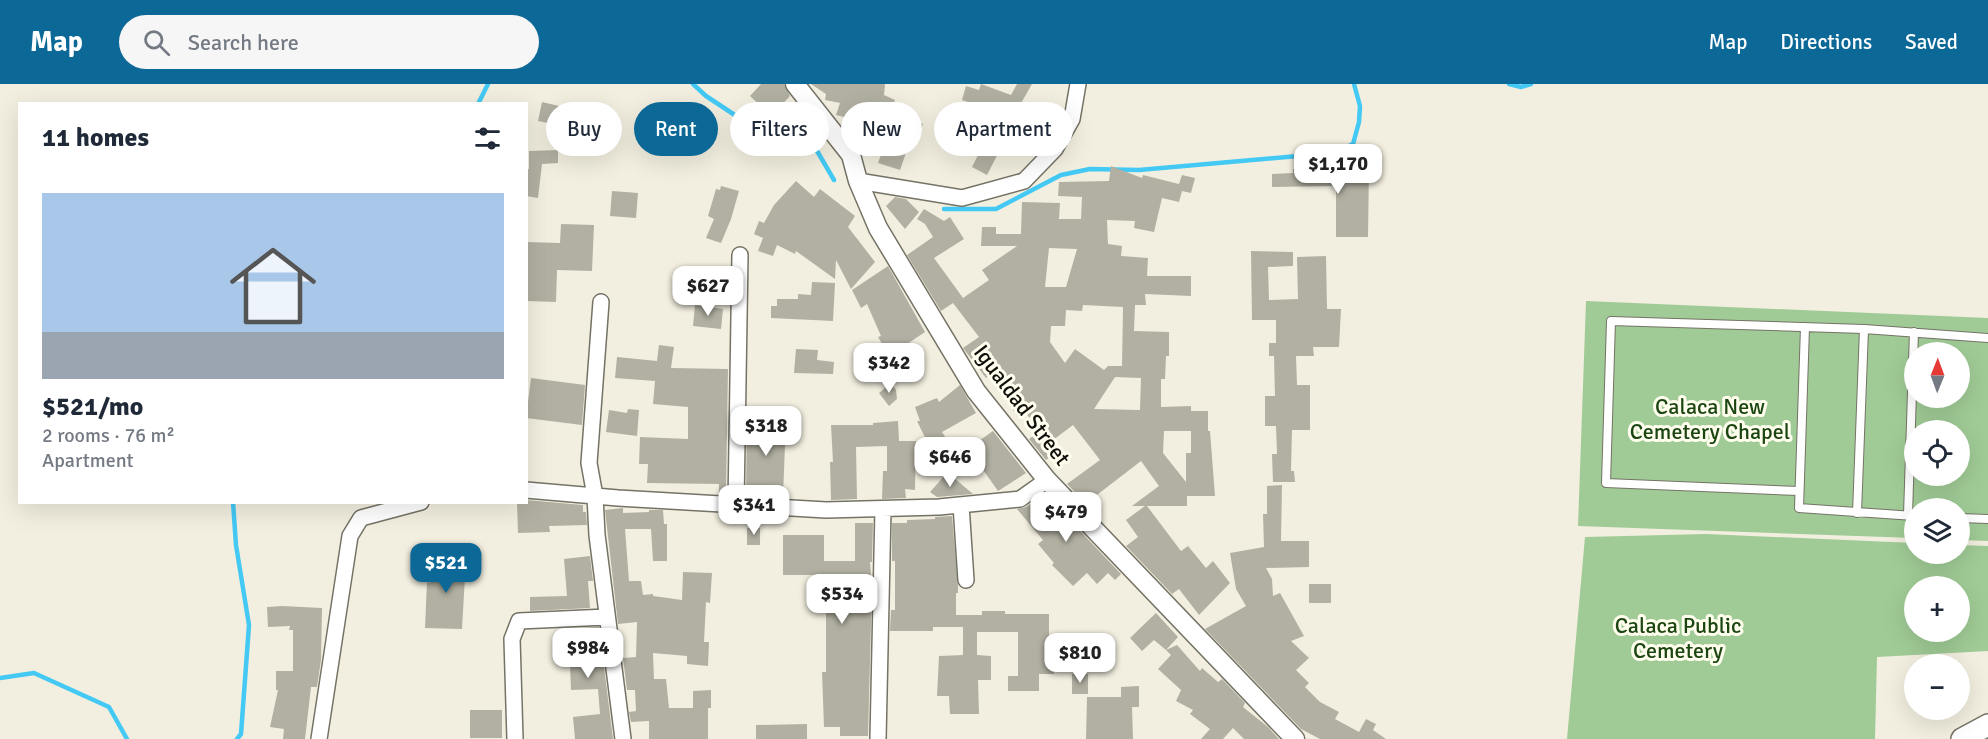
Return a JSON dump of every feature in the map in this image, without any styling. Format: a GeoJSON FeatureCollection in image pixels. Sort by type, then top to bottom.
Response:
{"type":"FeatureCollection","features":[{"type":"Feature","properties":{"kind":"main road"},"geometry":{"type":"LineString","coordinates":[[1962,739],[1988,725]]}},
{"type":"Feature","properties":{"kind":"street","name":"Igualdad Street"},"geometry":{"type":"LineString","coordinates":[[795,84],[851,155],[858,181],[878,228],[976,391],[1047,480],[1295,739]]}},
{"type":"Feature","properties":{"kind":"street"},"geometry":{"type":"LineString","coordinates":[[858,181],[962,198],[1024,181],[1055,149],[1072,119],[1078,84]]}},
{"type":"Feature","properties":{"kind":"street"},"geometry":{"type":"LineString","coordinates":[[736,504],[740,255]]}},
{"type":"Feature","properties":{"kind":"street"},"geometry":{"type":"LineString","coordinates":[[601,302],[589,463],[595,496],[597,535],[623,739]]}},
{"type":"Feature","properties":{"kind":"street"},"geometry":{"type":"LineString","coordinates":[[528,490],[826,510],[883,509],[1020,499],[1047,480]]}},
{"type":"Feature","properties":{"kind":"street"},"geometry":{"type":"LineString","coordinates":[[319,739],[350,536],[361,518],[414,504]]}},
{"type":"Feature","properties":{"kind":"street"},"geometry":{"type":"LineString","coordinates":[[961,505],[966,580]]}},
{"type":"Feature","properties":{"kind":"street"},"geometry":{"type":"LineString","coordinates":[[878,739],[883,509]]}},
{"type":"Feature","properties":{"kind":"street"},"geometry":{"type":"LineString","coordinates":[[515,739],[512,639],[519,621],[607,617]]}},
{"type":"Feature","properties":{"kind":"lane"},"geometry":{"type":"LineString","coordinates":[[1799,491],[1606,483],[1611,321],[1864,328],[1988,338]]}},
{"type":"Feature","properties":{"kind":"lane"},"geometry":{"type":"LineString","coordinates":[[1805,327],[1799,508],[1904,516]]}},
{"type":"Feature","properties":{"kind":"lane"},"geometry":{"type":"LineString","coordinates":[[1857,513],[1864,328]]}},
{"type":"Feature","properties":{"kind":"lane"},"geometry":{"type":"LineString","coordinates":[[1911,498],[1914,333]]}},
{"type":"Feature","properties":{"kind":"lane"},"geometry":{"type":"LineString","coordinates":[[1970,518],[1988,519]]}},
{"type":"Feature","properties":{"kind":"green space","name":"Calaca New Cemetery Chapel"},"geometry":{"type":"Polygon","coordinates":[[[1586,301],[1988,318],[1988,541],[1970,540],[1970,498],[1904,498],[1904,538],[1578,526],[1586,301]]]}},
{"type":"Feature","properties":{"kind":"green space","name":"Calaca Public Cemetery"},"geometry":{"type":"Polygon","coordinates":[[[1706,534],[1904,543],[1904,564],[1970,564],[1970,545],[1988,546],[1988,651],[1877,657],[1875,739],[1567,739],[1585,537],[1706,534]]]}},
{"type":"Feature","properties":{"kind":"building"},"geometry":{"type":"Polygon","coordinates":[[[761,84],[784,84],[790,96],[784,102],[756,102],[750,96],[761,84]]]}},
{"type":"Feature","properties":{"kind":"building"},"geometry":{"type":"Polygon","coordinates":[[[811,84],[885,84],[884,95],[895,100],[894,102],[841,102],[841,116],[836,115],[840,103],[825,100],[826,94],[811,84]]]}},
{"type":"Feature","properties":{"kind":"building"},"geometry":{"type":"Polygon","coordinates":[[[981,84],[1011,95],[1017,84],[1032,84],[1022,102],[962,100],[966,86],[979,90],[981,84]]]}},
{"type":"Feature","properties":{"kind":"building"},"geometry":{"type":"Polygon","coordinates":[[[542,102],[546,103],[546,123],[538,121],[542,102]]]}},
{"type":"Feature","properties":{"kind":"building"},"geometry":{"type":"Polygon","coordinates":[[[546,150],[546,156],[558,156],[558,163],[542,164],[538,198],[528,196],[529,151],[546,150]]]}},
{"type":"Feature","properties":{"kind":"building"},"geometry":{"type":"Polygon","coordinates":[[[881,156],[905,156],[900,170],[878,163],[881,156]]]}},
{"type":"Feature","properties":{"kind":"building"},"geometry":{"type":"Polygon","coordinates":[[[978,156],[997,156],[987,175],[972,167],[978,156]]]}},
{"type":"Feature","properties":{"kind":"building"},"geometry":{"type":"Polygon","coordinates":[[[1111,166],[1142,178],[1143,175],[1179,184],[1182,175],[1195,178],[1191,193],[1182,191],[1179,202],[1162,198],[1154,232],[1134,228],[1135,221],[1107,220],[1108,244],[1122,246],[1121,256],[1148,258],[1147,276],[1191,276],[1191,296],[1145,294],[1146,305],[1135,305],[1134,331],[1169,332],[1169,356],[1166,356],[1165,379],[1161,379],[1161,407],[1191,406],[1191,411],[1208,411],[1215,496],[1187,496],[1187,506],[1147,506],[1181,551],[1188,546],[1206,568],[1213,561],[1230,583],[1199,615],[1179,589],[1172,594],[1126,546],[1138,537],[1126,520],[1145,506],[1132,506],[1159,486],[1141,461],[1093,498],[1102,510],[1096,514],[1067,484],[1100,460],[1073,425],[1049,443],[1056,453],[1046,460],[1029,439],[1040,431],[1025,412],[1018,417],[989,376],[986,378],[963,348],[979,337],[953,303],[941,311],[907,255],[933,237],[925,224],[917,219],[924,209],[944,221],[950,217],[964,239],[934,258],[963,298],[989,280],[982,270],[1017,246],[981,246],[982,227],[996,227],[996,234],[1021,234],[1022,202],[1060,203],[1059,219],[1081,219],[1082,197],[1058,196],[1059,182],[1109,181],[1111,166]],[[1049,248],[1045,287],[1066,287],[1077,249],[1049,248]],[[1083,305],[1082,311],[1066,310],[1065,326],[1051,326],[1050,342],[1065,363],[1075,349],[1104,370],[1108,366],[1122,366],[1123,307],[1083,305]],[[1115,377],[1094,409],[1140,410],[1141,378],[1115,377]],[[1164,431],[1163,453],[1186,482],[1186,453],[1191,453],[1191,431],[1164,431]]]}},
{"type":"Feature","properties":{"kind":"building"},"geometry":{"type":"Polygon","coordinates":[[[1337,167],[1369,167],[1368,237],[1336,237],[1336,186],[1272,187],[1272,174],[1293,173],[1293,169],[1337,170],[1337,167]]]}},
{"type":"Feature","properties":{"kind":"building"},"geometry":{"type":"Polygon","coordinates":[[[796,181],[814,197],[820,189],[855,216],[848,227],[875,262],[851,289],[836,260],[835,279],[796,251],[795,254],[777,245],[773,256],[758,251],[763,238],[754,234],[759,221],[764,223],[774,205],[796,181]]]}},
{"type":"Feature","properties":{"kind":"building"},"geometry":{"type":"Polygon","coordinates":[[[721,186],[739,191],[721,243],[706,238],[714,219],[708,216],[716,189],[720,190],[721,186]]]}},
{"type":"Feature","properties":{"kind":"building"},"geometry":{"type":"Polygon","coordinates":[[[612,191],[638,193],[636,218],[610,216],[612,191]]]}},
{"type":"Feature","properties":{"kind":"building"},"geometry":{"type":"Polygon","coordinates":[[[895,197],[906,199],[919,212],[905,229],[886,206],[895,197]]]}},
{"type":"Feature","properties":{"kind":"building"},"geometry":{"type":"Polygon","coordinates":[[[561,224],[594,225],[592,271],[557,270],[556,302],[528,301],[528,242],[560,243],[561,224]]]}},
{"type":"Feature","properties":{"kind":"building"},"geometry":{"type":"Polygon","coordinates":[[[1251,251],[1293,252],[1293,266],[1268,267],[1269,300],[1298,299],[1297,257],[1326,256],[1327,309],[1341,309],[1339,347],[1313,347],[1314,356],[1296,356],[1297,385],[1310,385],[1310,430],[1292,430],[1291,471],[1294,471],[1295,482],[1273,482],[1272,454],[1277,454],[1276,426],[1265,426],[1265,396],[1275,396],[1274,356],[1269,356],[1269,343],[1276,343],[1276,320],[1252,320],[1251,251]]]}},
{"type":"Feature","properties":{"kind":"building"},"geometry":{"type":"Polygon","coordinates":[[[888,266],[925,332],[889,356],[878,337],[881,336],[867,304],[861,308],[852,290],[888,266]]]}},
{"type":"Feature","properties":{"kind":"building"},"geometry":{"type":"Polygon","coordinates":[[[812,282],[835,283],[833,321],[771,318],[771,306],[777,306],[777,299],[798,299],[798,294],[811,295],[812,282]]]}},
{"type":"Feature","properties":{"kind":"building"},"geometry":{"type":"Polygon","coordinates":[[[695,305],[723,309],[721,329],[693,326],[695,305]]]}},
{"type":"Feature","properties":{"kind":"building"},"geometry":{"type":"Polygon","coordinates":[[[659,345],[674,347],[671,368],[728,369],[726,492],[719,492],[719,484],[647,483],[648,464],[639,464],[640,437],[688,439],[688,407],[653,404],[655,381],[615,378],[617,357],[657,361],[659,345]]]}},
{"type":"Feature","properties":{"kind":"building"},"geometry":{"type":"Polygon","coordinates":[[[796,349],[818,350],[817,360],[834,362],[833,374],[794,373],[796,349]]]}},
{"type":"Feature","properties":{"kind":"building"},"geometry":{"type":"Polygon","coordinates":[[[531,378],[585,385],[582,425],[528,418],[531,378]]]}},
{"type":"Feature","properties":{"kind":"building"},"geometry":{"type":"Polygon","coordinates":[[[891,383],[896,390],[897,399],[889,406],[879,393],[891,383]]]}},
{"type":"Feature","properties":{"kind":"building"},"geometry":{"type":"Polygon","coordinates":[[[960,385],[976,413],[942,432],[949,443],[932,452],[917,421],[920,421],[915,407],[937,398],[939,402],[960,385]]]}},
{"type":"Feature","properties":{"kind":"building"},"geometry":{"type":"Polygon","coordinates":[[[628,409],[639,410],[637,436],[606,432],[609,410],[627,413],[628,409]]]}},
{"type":"Feature","properties":{"kind":"building"},"geometry":{"type":"Polygon","coordinates":[[[747,417],[786,419],[783,497],[751,496],[751,492],[746,492],[747,417]]]}},
{"type":"Feature","properties":{"kind":"building"},"geometry":{"type":"Polygon","coordinates":[[[898,421],[899,441],[916,441],[915,490],[905,489],[906,498],[882,499],[883,471],[887,471],[887,446],[856,447],[857,499],[831,500],[830,462],[833,462],[831,425],[873,425],[873,423],[898,421]]]}},
{"type":"Feature","properties":{"kind":"building"},"geometry":{"type":"Polygon","coordinates":[[[993,431],[1026,473],[998,491],[981,467],[975,471],[962,453],[993,431]]]}},
{"type":"Feature","properties":{"kind":"building"},"geometry":{"type":"Polygon","coordinates":[[[947,473],[973,494],[937,497],[930,492],[947,473]]]}},
{"type":"Feature","properties":{"kind":"building"},"geometry":{"type":"Polygon","coordinates":[[[1282,485],[1281,541],[1309,541],[1309,567],[1266,568],[1272,579],[1273,596],[1280,593],[1304,636],[1291,641],[1309,658],[1296,670],[1309,683],[1305,687],[1320,702],[1339,712],[1335,719],[1359,732],[1366,719],[1376,724],[1373,730],[1386,739],[1320,739],[1301,729],[1205,629],[1246,606],[1236,589],[1230,553],[1264,547],[1263,514],[1267,514],[1267,486],[1282,485]]]}},
{"type":"Feature","properties":{"kind":"building"},"geometry":{"type":"Polygon","coordinates":[[[1045,494],[1121,574],[1115,580],[1108,573],[1097,584],[1087,573],[1073,586],[1052,565],[1054,563],[1038,544],[1043,540],[1017,509],[1026,507],[1045,494]]]}},
{"type":"Feature","properties":{"kind":"building"},"geometry":{"type":"Polygon","coordinates":[[[528,500],[583,505],[583,512],[586,512],[587,525],[549,526],[550,532],[518,533],[517,504],[528,504],[528,500]]]}},
{"type":"Feature","properties":{"kind":"building"},"geometry":{"type":"Polygon","coordinates":[[[623,508],[623,513],[663,510],[664,524],[667,524],[667,561],[653,561],[651,529],[625,529],[629,581],[641,581],[643,595],[653,594],[653,596],[682,600],[683,572],[712,573],[710,603],[706,602],[704,642],[709,642],[708,666],[687,664],[687,656],[653,653],[654,679],[666,679],[669,708],[693,708],[693,691],[711,690],[711,708],[708,708],[708,739],[649,739],[649,721],[631,722],[629,712],[636,711],[635,690],[627,690],[623,658],[636,657],[637,622],[618,624],[605,510],[623,508]]]}},
{"type":"Feature","properties":{"kind":"building"},"geometry":{"type":"Polygon","coordinates":[[[952,516],[958,586],[956,615],[982,615],[982,611],[1005,611],[1005,614],[1049,614],[1049,648],[1054,648],[1054,674],[1039,674],[1039,691],[1008,691],[1008,676],[1018,676],[1018,632],[977,632],[977,655],[991,656],[991,680],[978,680],[979,714],[950,714],[949,696],[937,696],[939,656],[963,655],[963,627],[933,627],[933,631],[890,631],[891,610],[895,610],[892,523],[952,516]]]}},
{"type":"Feature","properties":{"kind":"building"},"geometry":{"type":"Polygon","coordinates":[[[855,523],[873,523],[872,562],[870,562],[872,586],[868,736],[840,736],[840,727],[824,727],[822,672],[826,672],[826,575],[783,575],[783,535],[824,535],[824,561],[855,561],[855,523]]]}},
{"type":"Feature","properties":{"kind":"building"},"geometry":{"type":"Polygon","coordinates":[[[747,528],[760,528],[760,545],[747,545],[747,528]]]}},
{"type":"Feature","properties":{"kind":"building"},"geometry":{"type":"Polygon","coordinates":[[[590,556],[593,581],[588,581],[590,608],[530,611],[530,597],[567,596],[564,559],[590,556]]]}},
{"type":"Feature","properties":{"kind":"building"},"geometry":{"type":"Polygon","coordinates":[[[431,558],[466,559],[462,629],[425,628],[427,582],[430,583],[431,558]]]}},
{"type":"Feature","properties":{"kind":"building"},"geometry":{"type":"Polygon","coordinates":[[[1309,584],[1331,584],[1331,603],[1309,603],[1309,584]]]}},
{"type":"Feature","properties":{"kind":"building"},"geometry":{"type":"Polygon","coordinates":[[[267,607],[322,608],[321,660],[317,687],[311,687],[305,739],[283,739],[284,729],[270,727],[278,690],[276,690],[276,671],[293,671],[293,630],[289,630],[290,626],[268,627],[267,607]]]}},
{"type":"Feature","properties":{"kind":"building"},"geometry":{"type":"Polygon","coordinates":[[[1156,613],[1178,637],[1166,650],[1154,640],[1142,651],[1130,638],[1156,613]]]}},
{"type":"Feature","properties":{"kind":"building"},"geometry":{"type":"Polygon","coordinates":[[[599,627],[613,739],[575,739],[573,717],[600,714],[598,689],[571,690],[570,664],[565,664],[561,629],[599,627]]]}},
{"type":"Feature","properties":{"kind":"building"},"geometry":{"type":"Polygon","coordinates":[[[1177,645],[1200,671],[1202,668],[1218,682],[1222,679],[1245,703],[1243,707],[1279,739],[1244,739],[1233,728],[1223,739],[1201,739],[1210,729],[1190,714],[1193,710],[1176,701],[1181,690],[1158,669],[1171,655],[1166,650],[1177,645]]]}},
{"type":"Feature","properties":{"kind":"building"},"geometry":{"type":"Polygon","coordinates":[[[1072,674],[1088,674],[1088,694],[1072,694],[1072,674]]]}},
{"type":"Feature","properties":{"kind":"building"},"geometry":{"type":"Polygon","coordinates":[[[1139,686],[1139,707],[1132,707],[1133,739],[1086,739],[1087,697],[1121,697],[1121,687],[1139,686]]]}},
{"type":"Feature","properties":{"kind":"building"},"geometry":{"type":"Polygon","coordinates":[[[470,710],[502,710],[502,738],[470,738],[470,710]]]}},
{"type":"Feature","properties":{"kind":"building"},"geometry":{"type":"Polygon","coordinates":[[[807,724],[807,739],[756,739],[756,725],[807,724]]]}},
{"type":"Feature","properties":{"kind":"waterway"},"geometry":{"type":"LineString","coordinates":[[479,102],[488,84]]}},
{"type":"Feature","properties":{"kind":"waterway"},"geometry":{"type":"LineString","coordinates":[[693,84],[706,96],[756,129],[813,144],[834,180]]}},
{"type":"Feature","properties":{"kind":"waterway"},"geometry":{"type":"LineString","coordinates":[[944,209],[996,209],[1061,175],[1090,169],[1139,170],[1329,155],[1353,144],[1359,122],[1360,106],[1354,84]]}},
{"type":"Feature","properties":{"kind":"waterway"},"geometry":{"type":"LineString","coordinates":[[1509,84],[1521,87],[1531,84]]}},
{"type":"Feature","properties":{"kind":"waterway"},"geometry":{"type":"LineString","coordinates":[[233,504],[236,545],[249,625],[241,734],[237,739]]}},
{"type":"Feature","properties":{"kind":"waterway"},"geometry":{"type":"LineString","coordinates":[[0,678],[34,673],[109,707],[127,739]]}}]}
